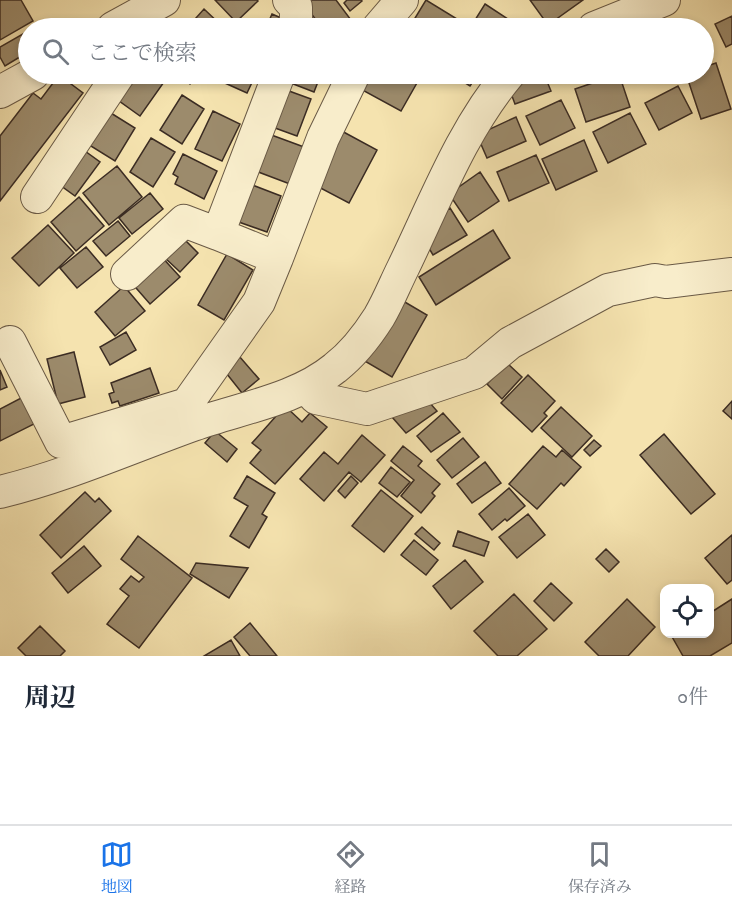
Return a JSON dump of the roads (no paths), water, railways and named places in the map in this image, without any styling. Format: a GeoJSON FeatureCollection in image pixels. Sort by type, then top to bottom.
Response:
{"type":"FeatureCollection","features":[{"type":"Feature","properties":{"kind":"street"},"geometry":{"type":"LineString","coordinates":[[131,18],[164,0]]}},
{"type":"Feature","properties":{"kind":"street"},"geometry":{"type":"LineString","coordinates":[[289,0],[296,7],[296,18]]}},
{"type":"Feature","properties":{"kind":"street"},"geometry":{"type":"LineString","coordinates":[[387,18],[402,0]]}},
{"type":"Feature","properties":{"kind":"street"},"geometry":{"type":"LineString","coordinates":[[619,18],[664,0]]}},
{"type":"Feature","properties":{"kind":"street"},"geometry":{"type":"LineString","coordinates":[[0,92],[18,82]]}},
{"type":"Feature","properties":{"kind":"street"},"geometry":{"type":"LineString","coordinates":[[218,234],[275,84]]}},
{"type":"Feature","properties":{"kind":"street"},"geometry":{"type":"LineString","coordinates":[[0,492],[30,485],[191,414],[259,302],[322,138],[349,84]]}},
{"type":"Feature","properties":{"kind":"street"},"geometry":{"type":"LineString","coordinates":[[10,342],[61,442],[306,387],[335,369],[351,354],[380,316],[461,148],[491,95],[500,84]]}},
{"type":"Feature","properties":{"kind":"street"},"geometry":{"type":"LineString","coordinates":[[48,192],[113,93]]}},
{"type":"Feature","properties":{"kind":"street"},"geometry":{"type":"LineString","coordinates":[[127,274],[184,221],[277,258]]}},
{"type":"Feature","properties":{"kind":"street"},"geometry":{"type":"LineString","coordinates":[[306,387],[316,398],[366,409],[474,373],[510,343],[608,290],[655,280],[666,282],[732,274]]}}]}
